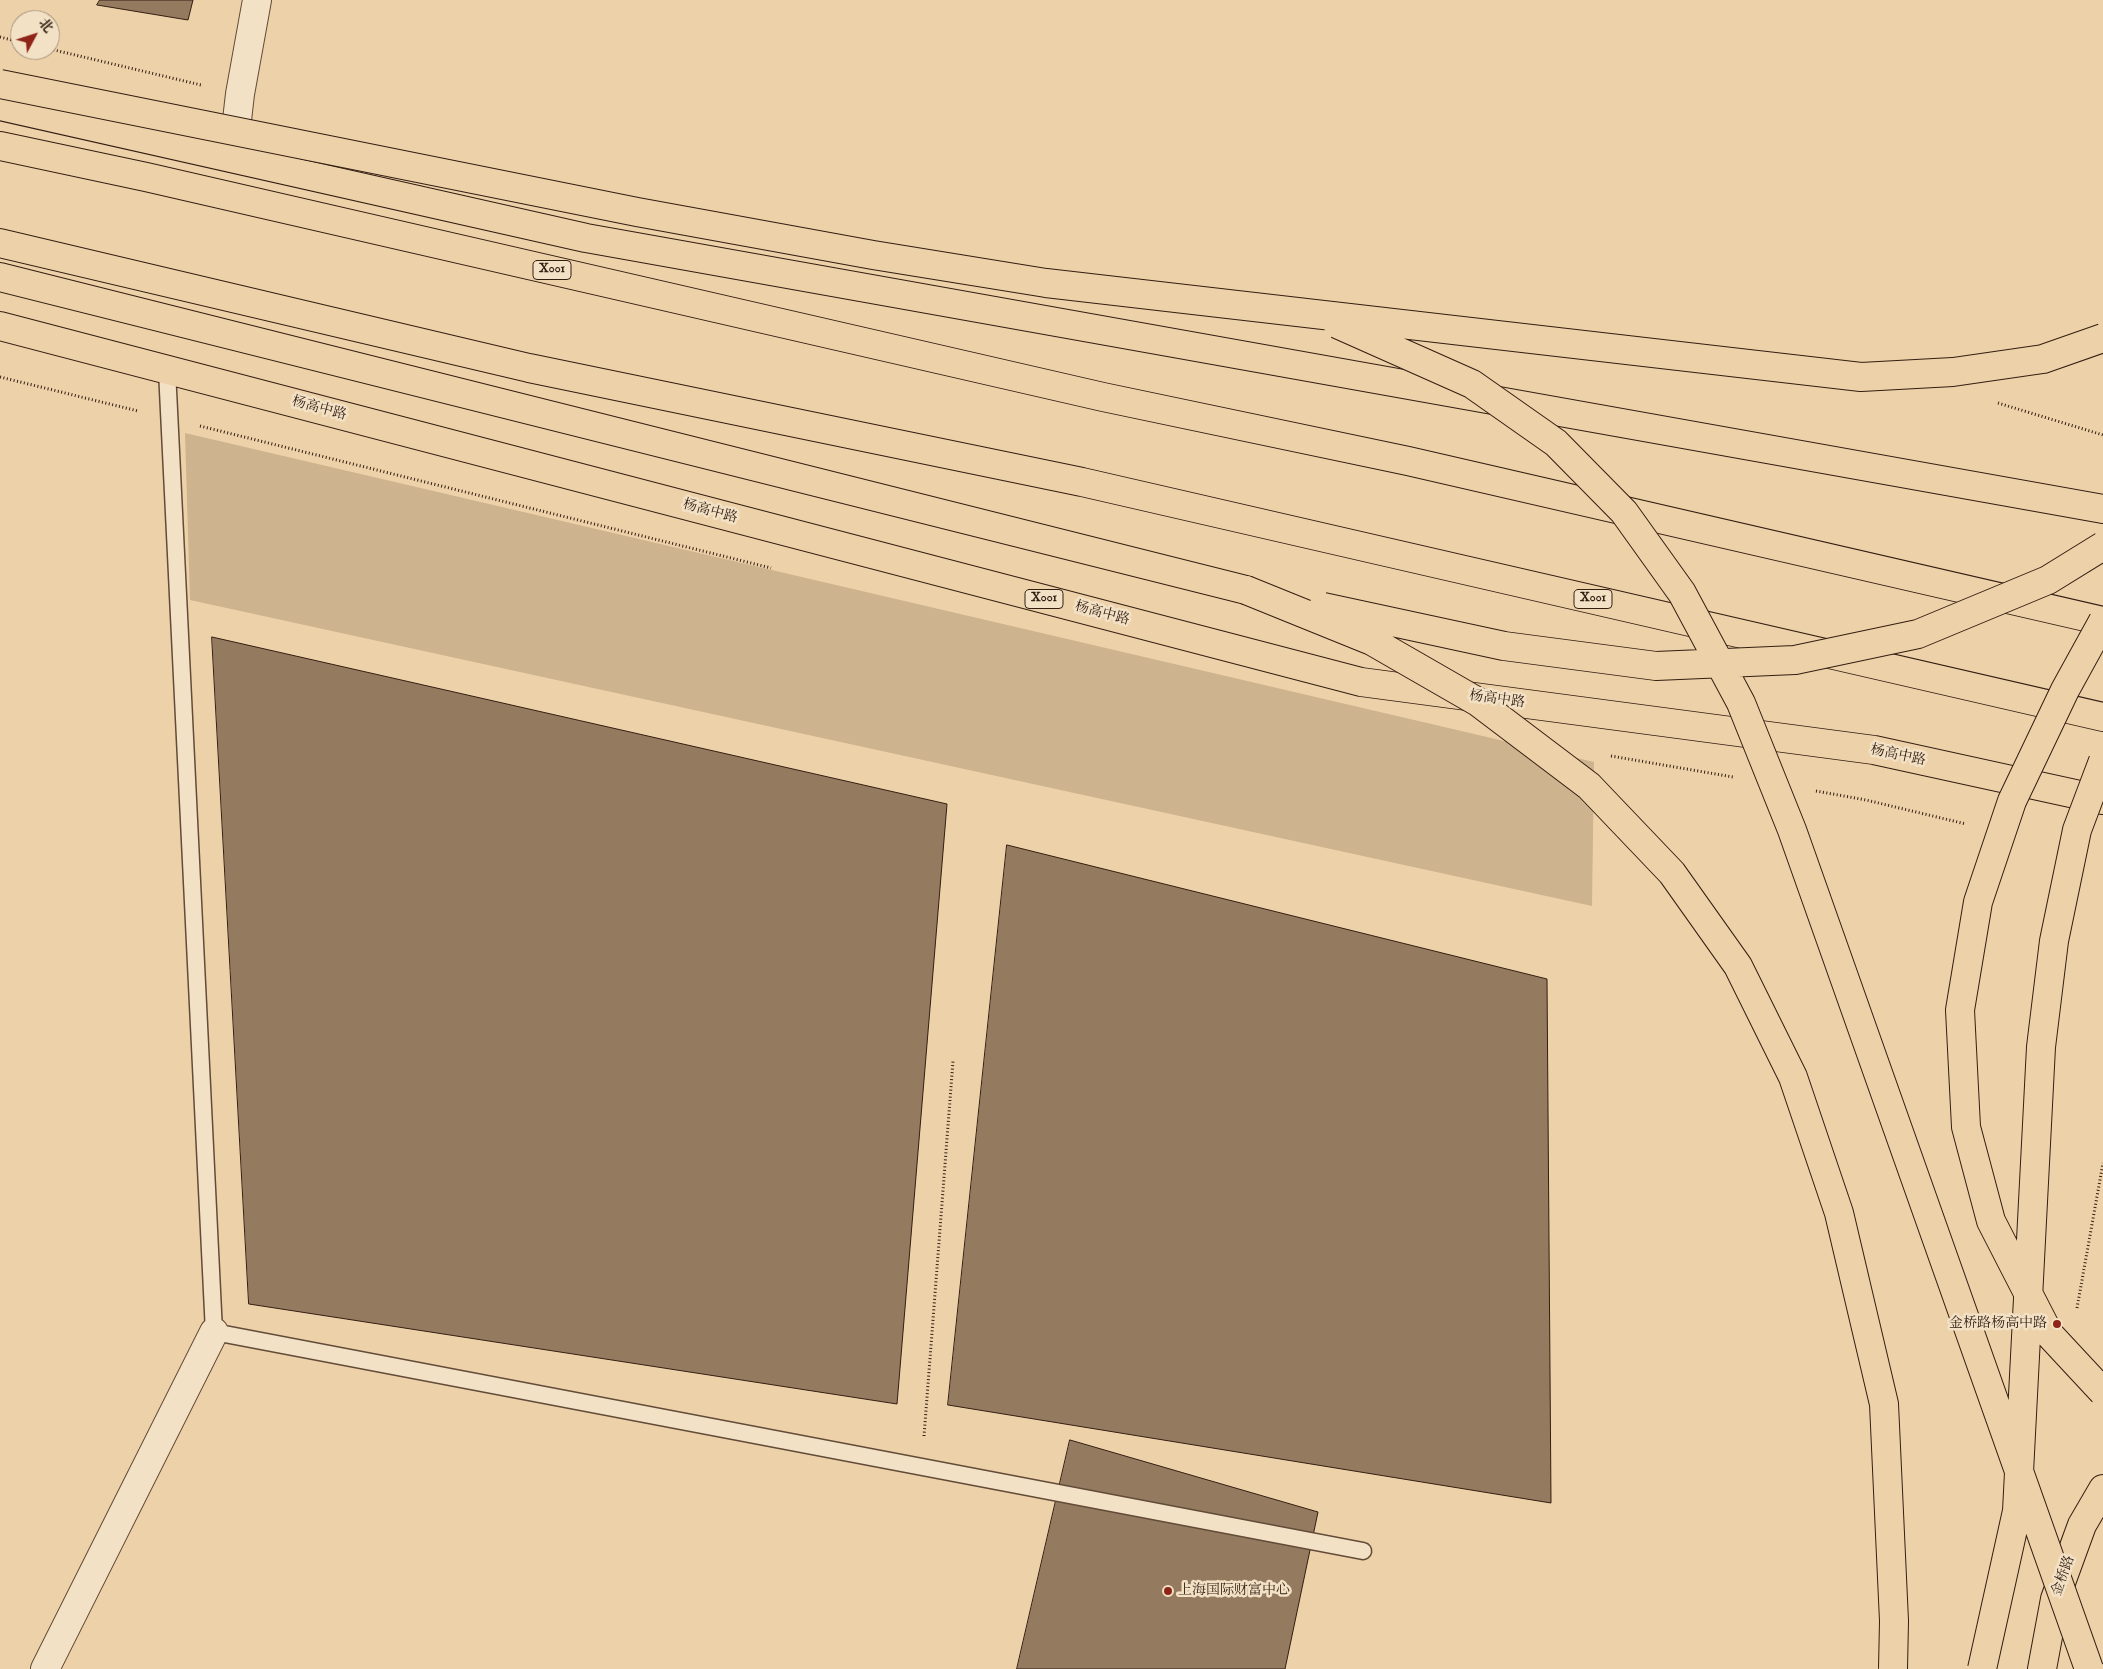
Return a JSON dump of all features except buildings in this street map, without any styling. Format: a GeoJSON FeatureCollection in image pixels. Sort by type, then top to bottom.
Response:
{"type":"FeatureCollection","features":[{"type":"Feature","properties":{"kind":"main road"},"geometry":{"type":"LineString","coordinates":[[0,84],[637,212],[873,256],[1046,283],[1861,377],[1953,372],[2043,359],[2103,338]]}},
{"type":"Feature","properties":{"kind":"main road"},"geometry":{"type":"LineString","coordinates":[[0,106],[586,238],[2103,509]]}},
{"type":"Feature","properties":{"kind":"main road","name":"X001"},"geometry":{"type":"LineString","coordinates":[[0,146],[155,179],[1103,397],[1408,461],[2103,621]]}},
{"type":"Feature","properties":{"kind":"main road","name":"X001"},"geometry":{"type":"LineString","coordinates":[[0,243],[529,368],[1092,484],[2103,716]]}},
{"type":"Feature","properties":{"kind":"main road"},"geometry":{"type":"LineString","coordinates":[[0,277],[1246,590],[1504,646],[1656,666],[1796,660],[1918,634],[2048,580],[2103,546]]}},
{"type":"Feature","properties":{"kind":"main road"},"geometry":{"type":"LineString","coordinates":[[1313,314],[1472,384],[1556,443],[1624,512],[1682,593],[1742,703],[1792,830],[2089,1669]]}},
{"type":"Feature","properties":{"kind":"main road","name":"杨高中路"},"geometry":{"type":"LineString","coordinates":[[0,326],[1361,682],[1874,750],[2103,800]]}},
{"type":"Feature","properties":{"kind":"main road"},"geometry":{"type":"LineString","coordinates":[[1246,590],[1372,641],[1478,702],[1581,780],[1672,872],[1738,966],[1793,1077],[1839,1213],[1884,1404],[1894,1622],[1893,1669]]}},
{"type":"Feature","properties":{"kind":"main road"},"geometry":{"type":"LineString","coordinates":[[2103,621],[2065,690],[2012,801],[1978,902],[1960,1010],[1966,1126],[1991,1221],[2049,1334],[2103,1392]]}},
{"type":"Feature","properties":{"kind":"main road"},"geometry":{"type":"LineString","coordinates":[[1982,1669],[2017,1511],[2041,1057],[2054,941],[2077,830],[2103,761]]}},
{"type":"Feature","properties":{"kind":"main road","name":"金桥路"},"geometry":{"type":"LineString","coordinates":[[2042,1669],[2055,1599],[2082,1525],[2103,1489]]}},
{"type":"Feature","properties":{"kind":"street"},"geometry":{"type":"LineString","coordinates":[[233,158],[240,94],[257,0]]}},
{"type":"Feature","properties":{"kind":"street"},"geometry":{"type":"LineString","coordinates":[[45,1669],[214,1332]]}},
{"type":"Feature","properties":{"kind":"lane"},"geometry":{"type":"LineString","coordinates":[[167,370],[214,1332],[1363,1551]]}},
{"type":"Feature","properties":{"kind":"path"},"geometry":{"type":"LineString","coordinates":[[60,51],[240,94]]}},
{"type":"Feature","properties":{"kind":"path"},"geometry":{"type":"LineString","coordinates":[[1990,401],[2103,435]]}},
{"type":"Feature","properties":{"kind":"path"},"geometry":{"type":"LineString","coordinates":[[922,1467],[953,1061]]}},
{"type":"Feature","properties":{"kind":"shaded area"},"geometry":{"type":"Polygon","coordinates":[[[185,433],[1594,762],[1592,906],[190,600],[185,433]]]}},
{"type":"Feature","properties":{"kind":"place","name":"金桥路杨高中路"},"geometry":{"type":"Point","coordinates":[2057,1324]}},
{"type":"Feature","properties":{"kind":"place","name":"上海国际财富中心"},"geometry":{"type":"Point","coordinates":[1168,1591]}}]}
